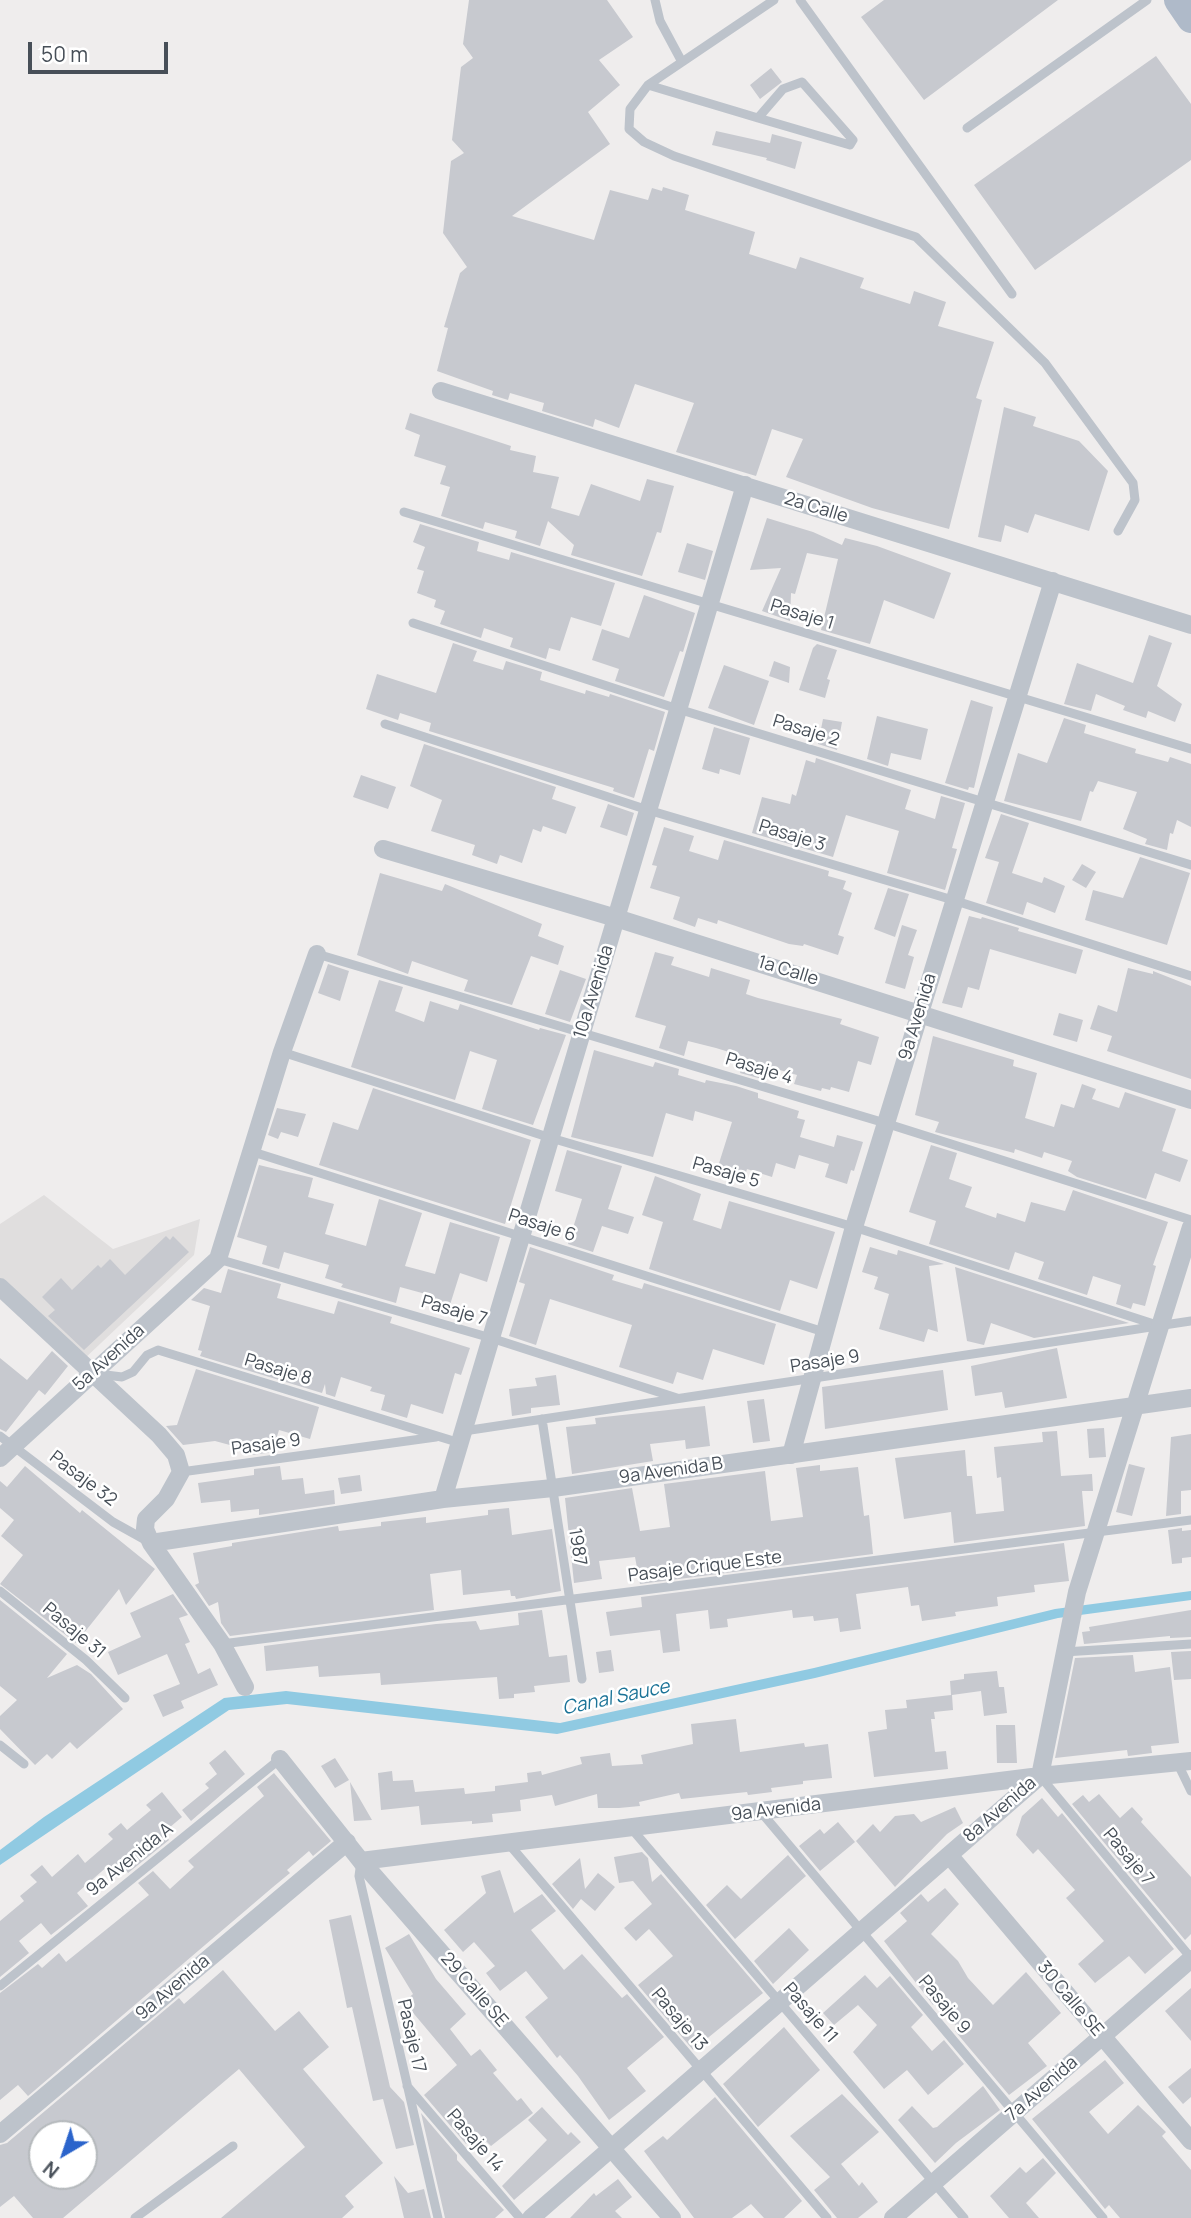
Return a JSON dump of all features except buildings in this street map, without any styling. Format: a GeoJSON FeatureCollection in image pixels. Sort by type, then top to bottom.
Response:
{"type":"FeatureCollection","features":[{"type":"Feature","properties":{"kind":"main road"},"geometry":{"type":"LineString","coordinates":[[1178,0],[1191,19]]}},
{"type":"Feature","properties":{"kind":"street","name":"2a Calle"},"geometry":{"type":"LineString","coordinates":[[441,391],[1191,625]]}},
{"type":"Feature","properties":{"kind":"street","name":"10a Avenida"},"geometry":{"type":"LineString","coordinates":[[443,1499],[745,485]]}},
{"type":"Feature","properties":{"kind":"street","name":"9a Avenida"},"geometry":{"type":"LineString","coordinates":[[791,1455],[885,1123],[1053,581]]}},
{"type":"Feature","properties":{"kind":"street","name":"1a Calle"},"geometry":{"type":"LineString","coordinates":[[383,849],[920,1012],[1191,1100]]}},
{"type":"Feature","properties":{"kind":"street"},"geometry":{"type":"LineString","coordinates":[[218,1259],[282,1052],[317,954]]}},
{"type":"Feature","properties":{"kind":"street","name":"8a Avenida"},"geometry":{"type":"LineString","coordinates":[[531,2218],[1040,1776],[1077,1592],[1191,1227]]}},
{"type":"Feature","properties":{"kind":"street","name":"5a Avenida"},"geometry":{"type":"LineString","coordinates":[[4,1447],[93,1374],[218,1259]]}},
{"type":"Feature","properties":{"kind":"street"},"geometry":{"type":"LineString","coordinates":[[0,1287],[159,1435],[176,1455],[181,1472],[166,1499],[146,1519],[145,1529],[150,1543],[222,1644],[245,1686]]}},
{"type":"Feature","properties":{"kind":"street","name":"9a Avenida B"},"geometry":{"type":"LineString","coordinates":[[150,1543],[443,1499],[552,1488],[1191,1398]]}},
{"type":"Feature","properties":{"kind":"street","name":"29 Calle SE"},"geometry":{"type":"LineString","coordinates":[[280,1759],[361,1861],[672,2218]]}},
{"type":"Feature","properties":{"kind":"street","name":"9a Avenida"},"geometry":{"type":"LineString","coordinates":[[361,1861],[1040,1776],[1184,1762]]}},
{"type":"Feature","properties":{"kind":"street","name":"9a Avenida"},"geometry":{"type":"LineString","coordinates":[[0,2134],[346,1843]]}},
{"type":"Feature","properties":{"kind":"street","name":"30 Calle SE"},"geometry":{"type":"LineString","coordinates":[[949,1856],[1191,2141]]}},
{"type":"Feature","properties":{"kind":"street","name":"7a Avenida"},"geometry":{"type":"LineString","coordinates":[[893,2218],[1191,1959]]}},
{"type":"Feature","properties":{"kind":"lane"},"geometry":{"type":"LineString","coordinates":[[655,0],[660,21],[682,62]]}},
{"type":"Feature","properties":{"kind":"lane"},"geometry":{"type":"LineString","coordinates":[[774,0],[648,85],[631,109],[629,129],[645,142],[674,156],[916,237],[1045,363],[1133,483],[1135,500],[1118,531]]}},
{"type":"Feature","properties":{"kind":"lane"},"geometry":{"type":"LineString","coordinates":[[800,0],[1012,295]]}},
{"type":"Feature","properties":{"kind":"lane"},"geometry":{"type":"LineString","coordinates":[[967,128],[1147,0]]}},
{"type":"Feature","properties":{"kind":"lane"},"geometry":{"type":"LineString","coordinates":[[648,85],[758,118],[850,145],[853,140],[803,82],[783,89],[758,118]]}},
{"type":"Feature","properties":{"kind":"lane","name":"Pasaje 1"},"geometry":{"type":"LineString","coordinates":[[404,512],[1191,749]]}},
{"type":"Feature","properties":{"kind":"lane","name":"Pasaje 2"},"geometry":{"type":"LineString","coordinates":[[413,624],[678,709],[1191,865]]}},
{"type":"Feature","properties":{"kind":"lane","name":"Pasaje 3"},"geometry":{"type":"LineString","coordinates":[[385,724],[648,810],[953,900],[1191,976]]}},
{"type":"Feature","properties":{"kind":"lane","name":"Pasaje 4"},"geometry":{"type":"LineString","coordinates":[[317,954],[885,1123],[1191,1220]]}},
{"type":"Feature","properties":{"kind":"lane","name":"Pasaje 5"},"geometry":{"type":"LineString","coordinates":[[282,1052],[551,1138],[854,1227],[1160,1326]]}},
{"type":"Feature","properties":{"kind":"lane","name":"Pasaje 6"},"geometry":{"type":"LineString","coordinates":[[250,1151],[824,1332]]}},
{"type":"Feature","properties":{"kind":"lane","name":"Pasaje 7"},"geometry":{"type":"LineString","coordinates":[[218,1259],[491,1338],[679,1399]]}},
{"type":"Feature","properties":{"kind":"lane","name":"Pasaje 9"},"geometry":{"type":"LineString","coordinates":[[462,1437],[542,1419],[811,1381],[1191,1321]]}},
{"type":"Feature","properties":{"kind":"lane","name":"Pasaje 8"},"geometry":{"type":"LineString","coordinates":[[93,1374],[121,1377],[134,1372],[147,1355],[158,1350],[439,1437],[462,1437]]}},
{"type":"Feature","properties":{"kind":"lane","name":"1987"},"geometry":{"type":"LineString","coordinates":[[542,1419],[582,1679]]}},
{"type":"Feature","properties":{"kind":"lane","name":"Pasaje 9"},"geometry":{"type":"LineString","coordinates":[[181,1472],[439,1437]]}},
{"type":"Feature","properties":{"kind":"lane","name":"Pasaje 32"},"geometry":{"type":"LineString","coordinates":[[4,1447],[113,1522],[150,1543]]}},
{"type":"Feature","properties":{"kind":"lane","name":"Pasaje Crique Este"},"geometry":{"type":"LineString","coordinates":[[222,1644],[1191,1520]]}},
{"type":"Feature","properties":{"kind":"lane","name":"Pasaje 31"},"geometry":{"type":"LineString","coordinates":[[0,1591],[86,1660],[125,1698]]}},
{"type":"Feature","properties":{"kind":"lane"},"geometry":{"type":"LineString","coordinates":[[1064,1652],[1191,1644]]}},
{"type":"Feature","properties":{"kind":"lane"},"geometry":{"type":"LineString","coordinates":[[0,1745],[24,1764]]}},
{"type":"Feature","properties":{"kind":"lane","name":"9a Avenida A"},"geometry":{"type":"LineString","coordinates":[[0,1986],[280,1759]]}},
{"type":"Feature","properties":{"kind":"lane"},"geometry":{"type":"LineString","coordinates":[[1184,1762],[1191,1791]]}},
{"type":"Feature","properties":{"kind":"lane","name":"Pasaje 7"},"geometry":{"type":"LineString","coordinates":[[1040,1776],[1191,1959]]}},
{"type":"Feature","properties":{"kind":"lane","name":"Pasaje 9"},"geometry":{"type":"LineString","coordinates":[[761,1812],[1103,2218]]}},
{"type":"Feature","properties":{"kind":"lane","name":"Pasaje 11"},"geometry":{"type":"LineString","coordinates":[[631,1828],[964,2218]]}},
{"type":"Feature","properties":{"kind":"lane","name":"Pasaje 13"},"geometry":{"type":"LineString","coordinates":[[508,1843],[827,2218]]}},
{"type":"Feature","properties":{"kind":"lane","name":"Pasaje 17"},"geometry":{"type":"LineString","coordinates":[[361,1861],[359,1876],[438,2218]]}},
{"type":"Feature","properties":{"kind":"lane","name":"Pasaje 14"},"geometry":{"type":"LineString","coordinates":[[406,2085],[520,2218]]}},
{"type":"Feature","properties":{"kind":"lane"},"geometry":{"type":"LineString","coordinates":[[135,2218],[233,2146]]}},
{"type":"Feature","properties":{"kind":"shaded area"},"geometry":{"type":"Polygon","coordinates":[[[44,1195],[113,1249],[200,1219],[194,1255],[82,1361],[0,1281],[0,1224],[44,1195]]]}},
{"type":"Feature","properties":{"kind":"water"},"geometry":{"type":"Polygon","coordinates":[[[1191,1591],[1191,1600],[1058,1618],[815,1678],[557,1734],[287,1704],[229,1710],[0,1865],[0,1850],[44,1817],[224,1698],[286,1691],[560,1723],[814,1668],[1055,1609],[1191,1591]]]}},
{"type":"Feature","properties":{"kind":"water label","name":"Canal Sauce"},"geometry":{"type":"Point","coordinates":[616,1698]}}]}
